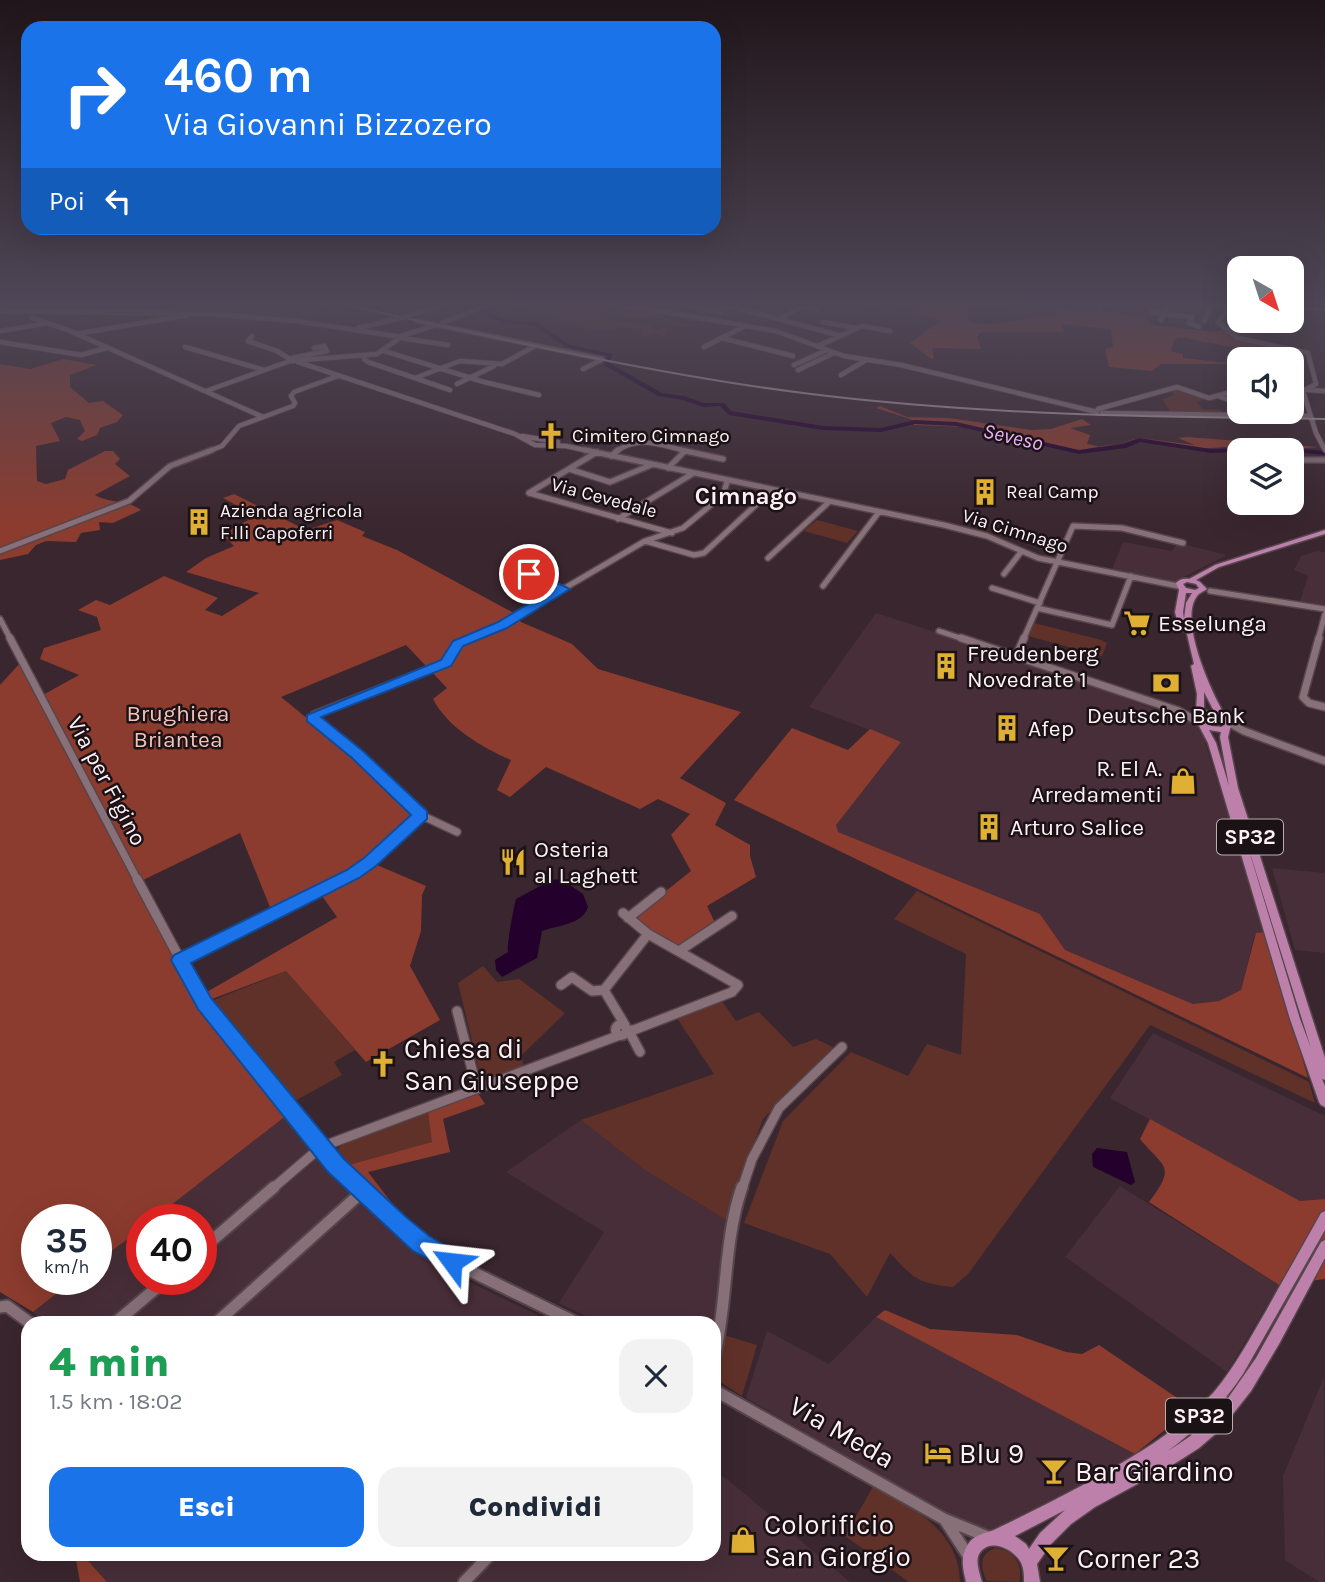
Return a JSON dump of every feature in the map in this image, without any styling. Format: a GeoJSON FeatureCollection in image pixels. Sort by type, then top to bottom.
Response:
{"type":"FeatureCollection","features":[{"type":"Feature","properties":{"kind":"main road"},"geometry":{"type":"LineString","coordinates":[[1177,586],[1217,566],[1325,532]]}},
{"type":"Feature","properties":{"kind":"main road"},"geometry":{"type":"LineString","coordinates":[[1202,589],[1218,569],[1252,555]]}},
{"type":"Feature","properties":{"kind":"main road"},"geometry":{"type":"LineString","coordinates":[[1190,580],[1202,589]]}},
{"type":"Feature","properties":{"kind":"main road"},"geometry":{"type":"LineString","coordinates":[[1177,586],[1202,589]]}},
{"type":"Feature","properties":{"kind":"main road"},"geometry":{"type":"LineString","coordinates":[[1177,586],[1180,618],[1198,675],[1201,694],[1196,717],[1202,724],[1215,730],[1226,729]]}},
{"type":"Feature","properties":{"kind":"main road","name":"SP32"},"geometry":{"type":"LineString","coordinates":[[1202,589],[1186,609],[1189,635],[1209,697],[1226,729],[1224,739],[1234,788],[1325,1075]]}},
{"type":"Feature","properties":{"kind":"main road"},"geometry":{"type":"LineString","coordinates":[[1199,712],[1210,712],[1221,719]]}},
{"type":"Feature","properties":{"kind":"main road","name":"SP32"},"geometry":{"type":"LineString","coordinates":[[1202,724],[1212,743],[1295,1019],[1325,1102]]}},
{"type":"Feature","properties":{"kind":"main road","name":"SP32"},"geometry":{"type":"LineString","coordinates":[[993,1537],[1072,1499],[1130,1465],[1183,1430],[1209,1407],[1243,1362],[1325,1217]]}},
{"type":"Feature","properties":{"kind":"main road","name":"SP32"},"geometry":{"type":"LineString","coordinates":[[1031,1572],[1040,1542],[1057,1525],[1182,1450],[1217,1423],[1241,1392],[1325,1246]]}},
{"type":"Feature","properties":{"kind":"main road"},"geometry":{"type":"LineString","coordinates":[[972,1580],[970,1558],[976,1544],[993,1537],[1016,1545],[1031,1572]]}},
{"type":"Feature","properties":{"kind":"street"},"geometry":{"type":"LineString","coordinates":[[176,378],[263,417]]}},
{"type":"Feature","properties":{"kind":"street"},"geometry":{"type":"LineString","coordinates":[[206,391],[243,378]]}},
{"type":"Feature","properties":{"kind":"street"},"geometry":{"type":"LineString","coordinates":[[0,551],[129,501],[167,468],[218,448],[236,428],[293,406],[295,403],[291,396],[294,392],[333,378]]}},
{"type":"Feature","properties":{"kind":"street"},"geometry":{"type":"LineString","coordinates":[[344,378],[521,436],[562,443]]}},
{"type":"Feature","properties":{"kind":"street"},"geometry":{"type":"LineString","coordinates":[[415,378],[450,390]]}},
{"type":"Feature","properties":{"kind":"street"},"geometry":{"type":"LineString","coordinates":[[457,384],[470,378],[539,395]]}},
{"type":"Feature","properties":{"kind":"street"},"geometry":{"type":"LineString","coordinates":[[952,378],[1088,411],[1101,410],[1180,387],[1205,397],[1227,394]]}},
{"type":"Feature","properties":{"kind":"street"},"geometry":{"type":"LineString","coordinates":[[1305,390],[1313,386],[1314,378]]}},
{"type":"Feature","properties":{"kind":"street"},"geometry":{"type":"LineString","coordinates":[[1305,390],[1325,391]]}},
{"type":"Feature","properties":{"kind":"street"},"geometry":{"type":"LineString","coordinates":[[1305,390],[1307,416],[1325,450]]}},
{"type":"Feature","properties":{"kind":"street"},"geometry":{"type":"LineString","coordinates":[[1217,396],[1227,400]]}},
{"type":"Feature","properties":{"kind":"street"},"geometry":{"type":"LineString","coordinates":[[1101,410],[1113,414],[1307,416]]}},
{"type":"Feature","properties":{"kind":"street"},"geometry":{"type":"LineString","coordinates":[[666,446],[682,435],[718,444]]}},
{"type":"Feature","properties":{"kind":"street","name":"Via Cimnago"},"geometry":{"type":"LineString","coordinates":[[521,436],[535,445],[566,446],[597,452],[727,482],[933,523],[987,536],[1021,552],[1058,563],[1177,586]]}},
{"type":"Feature","properties":{"kind":"street"},"geometry":{"type":"LineString","coordinates":[[611,456],[632,441],[723,459]]}},
{"type":"Feature","properties":{"kind":"street"},"geometry":{"type":"LineString","coordinates":[[667,468],[685,451]]}},
{"type":"Feature","properties":{"kind":"street"},"geometry":{"type":"LineString","coordinates":[[569,469],[597,452]]}},
{"type":"Feature","properties":{"kind":"street"},"geometry":{"type":"LineString","coordinates":[[1304,460],[1325,460]]}},
{"type":"Feature","properties":{"kind":"street"},"geometry":{"type":"LineString","coordinates":[[569,469],[610,482],[652,465]]}},
{"type":"Feature","properties":{"kind":"street","name":"Via Cevedale"},"geometry":{"type":"LineString","coordinates":[[569,469],[529,493],[673,533]]}},
{"type":"Feature","properties":{"kind":"street"},"geometry":{"type":"LineString","coordinates":[[618,519],[692,474]]}},
{"type":"Feature","properties":{"kind":"street"},"geometry":{"type":"LineString","coordinates":[[457,832],[421,815],[358,755],[313,718],[314,715],[446,663],[458,644],[502,625],[645,541],[673,533],[723,495],[727,482]]}},
{"type":"Feature","properties":{"kind":"street"},"geometry":{"type":"LineString","coordinates":[[645,541],[694,555],[704,553],[772,490]]}},
{"type":"Feature","properties":{"kind":"street"},"geometry":{"type":"LineString","coordinates":[[768,558],[829,502]]}},
{"type":"Feature","properties":{"kind":"street"},"geometry":{"type":"LineString","coordinates":[[823,586],[879,512]]}},
{"type":"Feature","properties":{"kind":"street"},"geometry":{"type":"LineString","coordinates":[[1016,656],[1073,526],[1131,530],[1183,543]]}},
{"type":"Feature","properties":{"kind":"street"},"geometry":{"type":"LineString","coordinates":[[1004,574],[1021,552]]}},
{"type":"Feature","properties":{"kind":"street"},"geometry":{"type":"LineString","coordinates":[[529,574],[563,589]]}},
{"type":"Feature","properties":{"kind":"street"},"geometry":{"type":"LineString","coordinates":[[992,588],[1038,605],[1112,625],[1131,576]]}},
{"type":"Feature","properties":{"kind":"street"},"geometry":{"type":"LineString","coordinates":[[1202,589],[1325,612],[1303,697],[1308,703],[1325,707]]}},
{"type":"Feature","properties":{"kind":"street","name":"Via per Figino"},"geometry":{"type":"LineString","coordinates":[[0,619],[180,960]]}},
{"type":"Feature","properties":{"kind":"street"},"geometry":{"type":"LineString","coordinates":[[939,631],[1179,711],[1202,724]]}},
{"type":"Feature","properties":{"kind":"street"},"geometry":{"type":"LineString","coordinates":[[1179,711],[1199,712]]}},
{"type":"Feature","properties":{"kind":"street"},"geometry":{"type":"LineString","coordinates":[[1221,719],[1244,731],[1325,761]]}},
{"type":"Feature","properties":{"kind":"street"},"geometry":{"type":"LineString","coordinates":[[1226,729],[1244,731]]}},
{"type":"Feature","properties":{"kind":"street"},"geometry":{"type":"LineString","coordinates":[[421,815],[353,874],[180,960],[204,1004],[321,1147],[362,1192],[421,1243],[563,1316]]}},
{"type":"Feature","properties":{"kind":"street"},"geometry":{"type":"LineString","coordinates":[[217,1236],[321,1147],[477,1089],[622,1029],[738,988],[736,981],[648,934],[626,915],[661,892]]}},
{"type":"Feature","properties":{"kind":"street"},"geometry":{"type":"LineString","coordinates":[[679,951],[732,916]]}},
{"type":"Feature","properties":{"kind":"street"},"geometry":{"type":"LineString","coordinates":[[561,985],[572,977],[592,991],[604,990],[648,934]]}},
{"type":"Feature","properties":{"kind":"street"},"geometry":{"type":"LineString","coordinates":[[604,990],[622,1029],[631,1035],[640,1052]]}},
{"type":"Feature","properties":{"kind":"street"},"geometry":{"type":"LineString","coordinates":[[457,1012],[477,1089]]}},
{"type":"Feature","properties":{"kind":"street"},"geometry":{"type":"LineString","coordinates":[[721,1330],[732,1216],[752,1159],[779,1108],[842,1047]]}},
{"type":"Feature","properties":{"kind":"street"},"geometry":{"type":"LineString","coordinates":[[224,1316],[362,1192]]}},
{"type":"Feature","properties":{"kind":"street"},"geometry":{"type":"LineString","coordinates":[[123,1316],[148,1295]]}},
{"type":"Feature","properties":{"kind":"street"},"geometry":{"type":"LineString","coordinates":[[0,1307],[7,1306],[21,1316]]}},
{"type":"Feature","properties":{"kind":"street","name":"Via Meda"},"geometry":{"type":"LineString","coordinates":[[721,1394],[944,1519],[993,1537]]}},
{"type":"Feature","properties":{"kind":"street","name":"Via Meda"},"geometry":{"type":"LineString","coordinates":[[944,1519],[970,1558]]}},
{"type":"Feature","properties":{"kind":"street"},"geometry":{"type":"LineString","coordinates":[[464,1582],[484,1561]]}},
{"type":"Feature","properties":{"kind":"street"},"geometry":{"type":"LineString","coordinates":[[1031,1572],[1044,1582]]}},
{"type":"Feature","properties":{"kind":"shaded area"},"geometry":{"type":"Polygon","coordinates":[[[1181,389],[1206,399],[1196,402],[1202,409],[1221,410],[1224,414],[1171,413],[1162,399],[1175,395],[1171,391],[1181,389]]]}},
{"type":"Feature","properties":{"kind":"shaded area"},"geometry":{"type":"Polygon","coordinates":[[[817,520],[858,531],[847,543],[804,531],[817,520]]]}},
{"type":"Feature","properties":{"kind":"shaded area"},"geometry":{"type":"Polygon","coordinates":[[[1123,542],[1172,551],[1178,543],[1227,555],[1172,583],[1111,572],[1123,542]]]}},
{"type":"Feature","properties":{"kind":"shaded area"},"geometry":{"type":"Polygon","coordinates":[[[1317,551],[1325,552],[1325,607],[1300,601],[1308,576],[1294,570],[1301,556],[1317,551]]]}},
{"type":"Feature","properties":{"kind":"shaded area"},"geometry":{"type":"Polygon","coordinates":[[[876,613],[1013,657],[1200,726],[1265,932],[1255,934],[1241,990],[1219,1001],[1193,1004],[1065,950],[1040,914],[838,832],[835,825],[901,742],[809,707],[876,613]]]}},
{"type":"Feature","properties":{"kind":"shaded area"},"geometry":{"type":"Polygon","coordinates":[[[1034,623],[1107,643],[1102,656],[1028,636],[1034,623]]]}},
{"type":"Feature","properties":{"kind":"shaded area"},"geometry":{"type":"Polygon","coordinates":[[[1272,868],[1325,873],[1325,953],[1295,950],[1272,868]]]}},
{"type":"Feature","properties":{"kind":"shaded area"},"geometry":{"type":"Polygon","coordinates":[[[561,879],[583,894],[588,907],[585,913],[569,924],[542,931],[537,958],[502,977],[496,970],[495,960],[508,952],[516,899],[551,880],[561,879]]]}},
{"type":"Feature","properties":{"kind":"shaded area"},"geometry":{"type":"Polygon","coordinates":[[[917,891],[1309,1082],[1315,1103],[1150,1025],[968,1274],[953,1287],[931,1284],[911,1274],[890,1253],[867,1297],[830,1254],[744,1223],[783,1121],[851,1052],[908,1076],[927,1044],[961,1055],[966,954],[894,919],[917,891]]]}},
{"type":"Feature","properties":{"kind":"shaded area"},"geometry":{"type":"Polygon","coordinates":[[[483,966],[497,982],[519,979],[565,1013],[522,1055],[523,1066],[482,1082],[458,983],[483,966]]]}},
{"type":"Feature","properties":{"kind":"shaded area"},"geometry":{"type":"Polygon","coordinates":[[[286,971],[355,1050],[334,1062],[342,1075],[293,1102],[209,1002],[286,971]]]}},
{"type":"Feature","properties":{"kind":"shaded area"},"geometry":{"type":"Polygon","coordinates":[[[722,1001],[736,1021],[759,1012],[793,1047],[816,1039],[833,1047],[763,1119],[726,1220],[643,1169],[581,1120],[714,1074],[677,1018],[722,1001]]]}},
{"type":"Feature","properties":{"kind":"shaded area"},"geometry":{"type":"Polygon","coordinates":[[[1153,1033],[1325,1116],[1325,1199],[1300,1201],[1110,1098],[1153,1033]]]}},
{"type":"Feature","properties":{"kind":"shaded area"},"geometry":{"type":"Polygon","coordinates":[[[428,1111],[433,1142],[345,1166],[336,1152],[343,1143],[428,1111]]]}},
{"type":"Feature","properties":{"kind":"shaded area"},"geometry":{"type":"Polygon","coordinates":[[[287,1115],[335,1175],[415,1250],[461,1278],[540,1316],[37,1316],[33,1312],[55,1295],[112,1295],[112,1251],[126,1240],[126,1295],[217,1295],[217,1204],[173,1204],[287,1115]]]}},
{"type":"Feature","properties":{"kind":"shaded area"},"geometry":{"type":"Polygon","coordinates":[[[581,1120],[643,1169],[726,1220],[717,1316],[586,1316],[559,1303],[604,1232],[506,1172],[581,1120]]]}},
{"type":"Feature","properties":{"kind":"shaded area"},"geometry":{"type":"Polygon","coordinates":[[[1097,1148],[1127,1152],[1135,1182],[1131,1185],[1093,1167],[1092,1154],[1097,1148]]]}},
{"type":"Feature","properties":{"kind":"shaded area"},"geometry":{"type":"Polygon","coordinates":[[[1120,1186],[1279,1285],[1227,1372],[1065,1257],[1120,1186]]]}},
{"type":"Feature","properties":{"kind":"shaded area"},"geometry":{"type":"Polygon","coordinates":[[[876,1317],[1135,1454],[1085,1492],[993,1532],[956,1519],[746,1398],[767,1331],[829,1364],[876,1317]]]}},
{"type":"Feature","properties":{"kind":"shaded area"},"geometry":{"type":"Polygon","coordinates":[[[724,1335],[757,1345],[742,1396],[721,1382],[724,1335]]]}},
{"type":"Feature","properties":{"kind":"shaded area"},"geometry":{"type":"Polygon","coordinates":[[[1324,1377],[1325,1582],[1319,1582],[1285,1560],[1283,1476],[1324,1377]]]}},
{"type":"Feature","properties":{"kind":"shaded area"},"geometry":{"type":"Polygon","coordinates":[[[721,1476],[850,1582],[107,1582],[88,1561],[721,1561],[721,1476]]]}},
{"type":"Feature","properties":{"kind":"shaded area"},"geometry":{"type":"Polygon","coordinates":[[[874,1485],[918,1513],[943,1535],[958,1564],[960,1582],[909,1582],[845,1536],[874,1485]]]}},
{"type":"Feature","properties":{"kind":"shaded area"},"geometry":{"type":"Polygon","coordinates":[[[995,1548],[1007,1551],[1016,1559],[1020,1570],[1019,1582],[987,1581],[982,1562],[986,1554],[995,1548]]]}},
{"type":"Feature","properties":{"kind":"green space"},"geometry":{"type":"Polygon","coordinates":[[[0,378],[70,378],[70,387],[89,403],[103,401],[123,415],[117,422],[100,428],[97,435],[82,441],[77,439],[85,431],[80,420],[66,417],[51,423],[60,441],[36,446],[37,481],[46,484],[65,479],[68,470],[105,451],[113,451],[120,459],[115,464],[130,476],[95,495],[141,510],[113,523],[99,522],[100,530],[81,533],[76,542],[46,541],[36,545],[28,554],[0,560],[0,378]]]}},
{"type":"Feature","properties":{"kind":"green space"},"geometry":{"type":"Polygon","coordinates":[[[880,406],[907,417],[949,418],[1032,430],[1051,429],[1082,419],[1091,425],[1070,428],[1090,435],[1087,444],[1099,447],[1076,451],[967,427],[913,425],[914,421],[910,419],[876,408],[880,406]]]}},
{"type":"Feature","properties":{"kind":"green space"},"geometry":{"type":"Polygon","coordinates":[[[1187,437],[1227,440],[1227,447],[1197,449],[1139,439],[1120,443],[1140,438],[1195,445],[1178,438],[1187,437]]]}},
{"type":"Feature","properties":{"kind":"green space","name":"Brughiera Briantea"},"geometry":{"type":"Polygon","coordinates":[[[234,494],[306,530],[337,520],[365,532],[362,536],[397,550],[512,612],[521,622],[572,644],[598,669],[741,712],[680,778],[726,803],[715,825],[750,845],[756,877],[707,906],[715,923],[679,948],[632,918],[691,871],[671,835],[690,814],[658,799],[640,809],[546,767],[510,797],[497,790],[511,760],[478,743],[447,719],[433,699],[447,688],[406,645],[281,697],[421,811],[370,862],[426,886],[422,895],[421,931],[410,966],[440,1020],[366,1062],[286,971],[212,999],[205,996],[205,993],[337,917],[320,893],[274,917],[240,833],[139,882],[41,696],[79,675],[40,659],[44,648],[101,630],[97,617],[78,610],[96,600],[110,605],[164,576],[218,598],[205,610],[222,616],[259,593],[186,572],[206,558],[234,546],[222,534],[256,516],[223,498],[234,494]]]}},
{"type":"Feature","properties":{"kind":"green space"},"geometry":{"type":"Polygon","coordinates":[[[21,662],[182,971],[283,1105],[287,1115],[173,1204],[126,1204],[126,1240],[112,1251],[112,1204],[21,1204],[21,1295],[55,1295],[33,1312],[0,1292],[0,685],[21,662]]]}},
{"type":"Feature","properties":{"kind":"green space"},"geometry":{"type":"Polygon","coordinates":[[[792,728],[848,750],[870,729],[901,742],[836,825],[838,832],[1040,914],[1065,950],[1193,1004],[1219,1001],[1241,990],[1256,933],[1265,932],[1308,1078],[734,800],[792,728]]]}},
{"type":"Feature","properties":{"kind":"green space"},"geometry":{"type":"Polygon","coordinates":[[[477,1092],[485,1104],[443,1119],[450,1152],[368,1172],[401,1215],[396,1218],[345,1166],[432,1142],[428,1111],[477,1092]]]}},
{"type":"Feature","properties":{"kind":"green space"},"geometry":{"type":"Polygon","coordinates":[[[1150,1119],[1300,1201],[1325,1199],[1325,1279],[1279,1285],[1149,1202],[1163,1181],[1165,1173],[1161,1162],[1140,1139],[1150,1119]]]}},
{"type":"Feature","properties":{"kind":"green space"},"geometry":{"type":"Polygon","coordinates":[[[885,1310],[930,1329],[1017,1335],[1066,1352],[1082,1354],[1099,1345],[1192,1408],[1135,1454],[876,1317],[885,1310]]]}},
{"type":"Feature","properties":{"kind":"green space"},"geometry":{"type":"Polygon","coordinates":[[[76,1561],[88,1561],[107,1582],[80,1582],[76,1561]]]}},
{"type":"Feature","properties":{"kind":"waterway","name":"Seveso"},"geometry":{"type":"LineString","coordinates":[[630,378],[660,395],[684,398],[703,405],[722,404],[729,413],[823,428],[881,430],[915,422],[956,424],[1079,452],[1126,446],[1139,440],[1211,451],[1227,451]]}},
{"type":"Feature","properties":{"kind":"waterway","name":"Seveso"},"geometry":{"type":"LineString","coordinates":[[1304,451],[1325,453]]}},
{"type":"Feature","properties":{"kind":"railway"},"geometry":{"type":"LineString","coordinates":[[703,378],[803,393],[933,406],[1129,416],[1325,419]]}},
{"type":"Feature","properties":{"kind":"place","name":"Cimitero Cimnago"},"geometry":{"type":"Point","coordinates":[551,436]}},
{"type":"Feature","properties":{"kind":"place","name":"Real Camp"},"geometry":{"type":"Point","coordinates":[985,492]}},
{"type":"Feature","properties":{"kind":"place","name":"Azienda agricola F.lli Capoferri"},"geometry":{"type":"Point","coordinates":[199,522]}},
{"type":"Feature","properties":{"kind":"place","name":"Esselunga"},"geometry":{"type":"Point","coordinates":[1137,623]}},
{"type":"Feature","properties":{"kind":"place","name":"Freudenberg Novedrate 1"},"geometry":{"type":"Point","coordinates":[946,666]}},
{"type":"Feature","properties":{"kind":"place","name":"Deutsche Bank"},"geometry":{"type":"Point","coordinates":[1166,683]}},
{"type":"Feature","properties":{"kind":"place","name":"Afep"},"geometry":{"type":"Point","coordinates":[1007,728]}},
{"type":"Feature","properties":{"kind":"place","name":"R. El A. Arredamenti"},"geometry":{"type":"Point","coordinates":[1183,781]}},
{"type":"Feature","properties":{"kind":"place","name":"Arturo Salice"},"geometry":{"type":"Point","coordinates":[989,827]}},
{"type":"Feature","properties":{"kind":"place","name":"Osteria al Laghett"},"geometry":{"type":"Point","coordinates":[513,862]}},
{"type":"Feature","properties":{"kind":"place","name":"Chiesa di San Giuseppe"},"geometry":{"type":"Point","coordinates":[383,1064]}},
{"type":"Feature","properties":{"kind":"place","name":"Blu 9"},"geometry":{"type":"Point","coordinates":[938,1453]}},
{"type":"Feature","properties":{"kind":"place","name":"Bar Giardino"},"geometry":{"type":"Point","coordinates":[1054,1471]}},
{"type":"Feature","properties":{"kind":"place","name":"Colorificio San Giorgio"},"geometry":{"type":"Point","coordinates":[743,1540]}},
{"type":"Feature","properties":{"kind":"place","name":"Corner 23"},"geometry":{"type":"Point","coordinates":[1056,1558]}},
{"type":"Feature","properties":{"kind":"district","name":"Cimnago"},"geometry":{"type":"Point","coordinates":[746,496]}},
{"type":"Feature","properties":{"kind":"route"},"geometry":{"type":"LineString","coordinates":[[452,1262],[398,1225],[336,1165],[204,1004],[180,960],[353,874],[421,815],[358,755],[313,718],[314,715],[446,663],[458,644],[502,625],[563,589],[529,574]]}}]}
